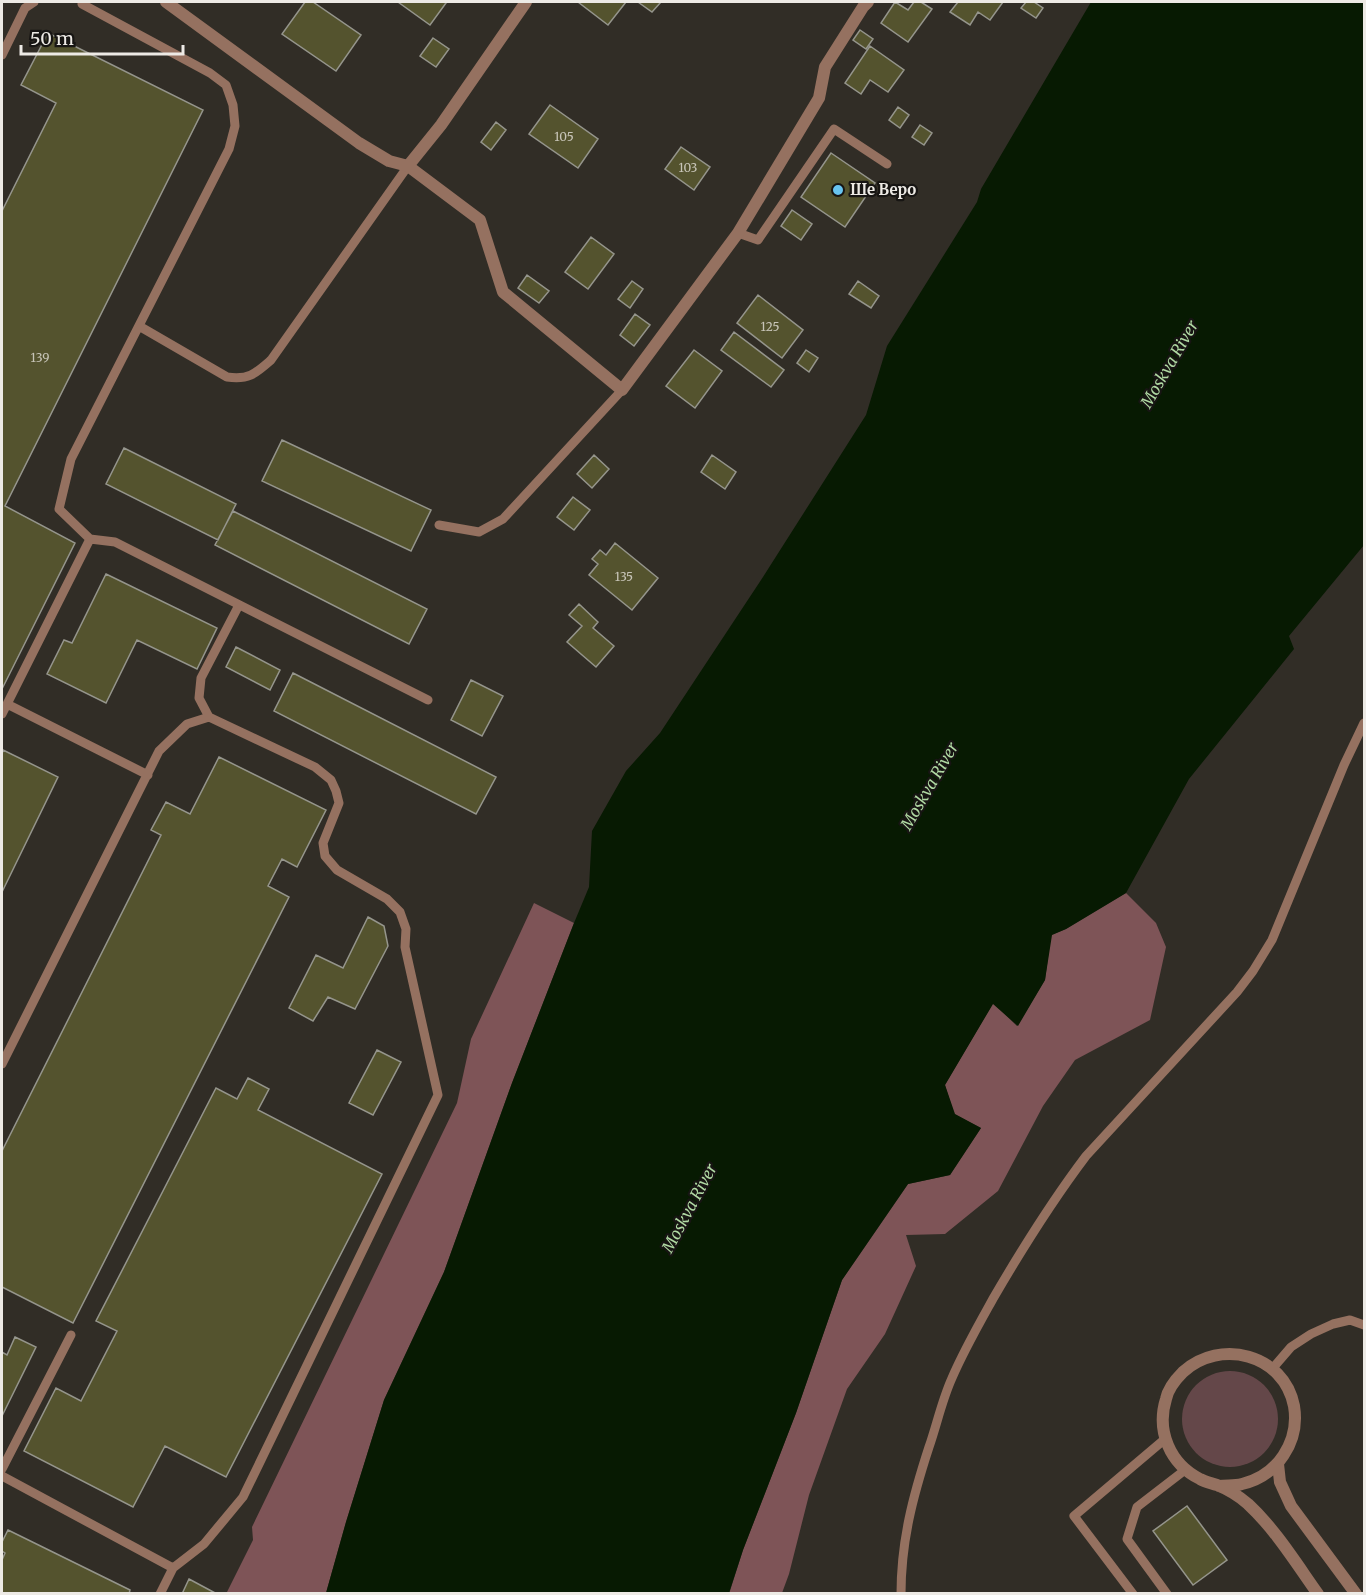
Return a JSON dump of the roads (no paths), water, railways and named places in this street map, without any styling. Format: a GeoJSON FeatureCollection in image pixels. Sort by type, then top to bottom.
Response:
{"type":"FeatureCollection","features":[{"type":"Feature","properties":{"kind":"street"},"geometry":{"type":"LineString","coordinates":[[166,2],[359,143],[389,160],[408,166],[480,220],[503,292],[622,390],[738,233],[819,98],[825,67],[868,2]]}},
{"type":"Feature","properties":{"kind":"street"},"geometry":{"type":"LineString","coordinates":[[408,166],[441,125],[526,2]]}},
{"type":"Feature","properties":{"kind":"street"},"geometry":{"type":"LineString","coordinates":[[1219,1486],[1241,1485],[1261,1478],[1278,1464],[1290,1446],[1295,1426],[1294,1404],[1286,1385],[1272,1369],[1254,1358],[1233,1353],[1212,1355],[1192,1364],[1177,1378],[1166,1396],[1162,1417],[1165,1438],[1172,1456],[1185,1470],[1246,1502],[1267,1524],[1318,1593]]}},
{"type":"Feature","properties":{"kind":"street"},"geometry":{"type":"LineString","coordinates":[[1278,1464],[1280,1482],[1291,1506],[1356,1593]]}},
{"type":"Feature","properties":{"kind":"lane"},"geometry":{"type":"LineString","coordinates":[[2,55],[25,8],[34,2]]}},
{"type":"Feature","properties":{"kind":"lane"},"geometry":{"type":"LineString","coordinates":[[81,2],[210,73],[226,85],[233,105],[235,126],[229,149],[71,459],[59,509],[90,539],[115,542],[428,700]]}},
{"type":"Feature","properties":{"kind":"lane"},"geometry":{"type":"LineString","coordinates":[[738,233],[758,240],[834,129],[887,164]]}},
{"type":"Feature","properties":{"kind":"lane"},"geometry":{"type":"LineString","coordinates":[[139,327],[227,377],[237,379],[250,376],[271,360],[408,166]]}},
{"type":"Feature","properties":{"kind":"lane"},"geometry":{"type":"LineString","coordinates":[[439,525],[479,532],[503,519],[622,390]]}},
{"type":"Feature","properties":{"kind":"lane"},"geometry":{"type":"LineString","coordinates":[[2,714],[90,539]]}},
{"type":"Feature","properties":{"kind":"lane"},"geometry":{"type":"LineString","coordinates":[[160,1593],[173,1568],[204,1544],[243,1497],[438,1095],[405,948],[406,929],[400,912],[387,899],[337,870],[325,856],[323,843],[339,804],[331,780],[315,767],[209,717],[199,698],[201,678],[239,605]]}},
{"type":"Feature","properties":{"kind":"lane"},"geometry":{"type":"LineString","coordinates":[[7,704],[148,775]]}},
{"type":"Feature","properties":{"kind":"lane"},"geometry":{"type":"LineString","coordinates":[[2,1064],[159,752],[187,724],[209,717]]}},
{"type":"Feature","properties":{"kind":"lane"},"geometry":{"type":"LineString","coordinates":[[901,1593],[904,1541],[916,1487],[951,1380],[966,1349],[1016,1259],[1067,1181],[1086,1156],[1237,992],[1253,971],[1272,940],[1344,765],[1365,723]]}},
{"type":"Feature","properties":{"kind":"lane"},"geometry":{"type":"LineString","coordinates":[[1272,1369],[1292,1347],[1311,1334],[1333,1324],[1350,1320],[1365,1325]]}},
{"type":"Feature","properties":{"kind":"lane"},"geometry":{"type":"LineString","coordinates":[[2,1469],[71,1335]]}},
{"type":"Feature","properties":{"kind":"lane"},"geometry":{"type":"LineString","coordinates":[[1133,1593],[1074,1516],[1165,1438]]}},
{"type":"Feature","properties":{"kind":"lane"},"geometry":{"type":"LineString","coordinates":[[1167,1593],[1127,1539],[1137,1507],[1185,1470]]}},
{"type":"Feature","properties":{"kind":"lane"},"geometry":{"type":"LineString","coordinates":[[2,1476],[173,1568]]}},
{"type":"Feature","properties":{"kind":"water","name":"Moskva River"},"geometry":{"type":"Polygon","coordinates":[[[1091,2],[1364,2],[1364,545],[1289,636],[1294,649],[1189,779],[1126,893],[1052,935],[1045,980],[1018,1026],[993,1004],[945,1085],[955,1114],[981,1128],[950,1175],[908,1184],[842,1280],[796,1413],[743,1550],[729,1593],[326,1593],[384,1400],[444,1272],[512,1083],[589,887],[592,831],[626,771],[660,733],[866,415],[887,346],[977,202],[981,189],[1091,2]]]}},
{"type":"Feature","properties":{"kind":"place","name":"Ше Веро"},"geometry":{"type":"Point","coordinates":[838,190]}}]}
